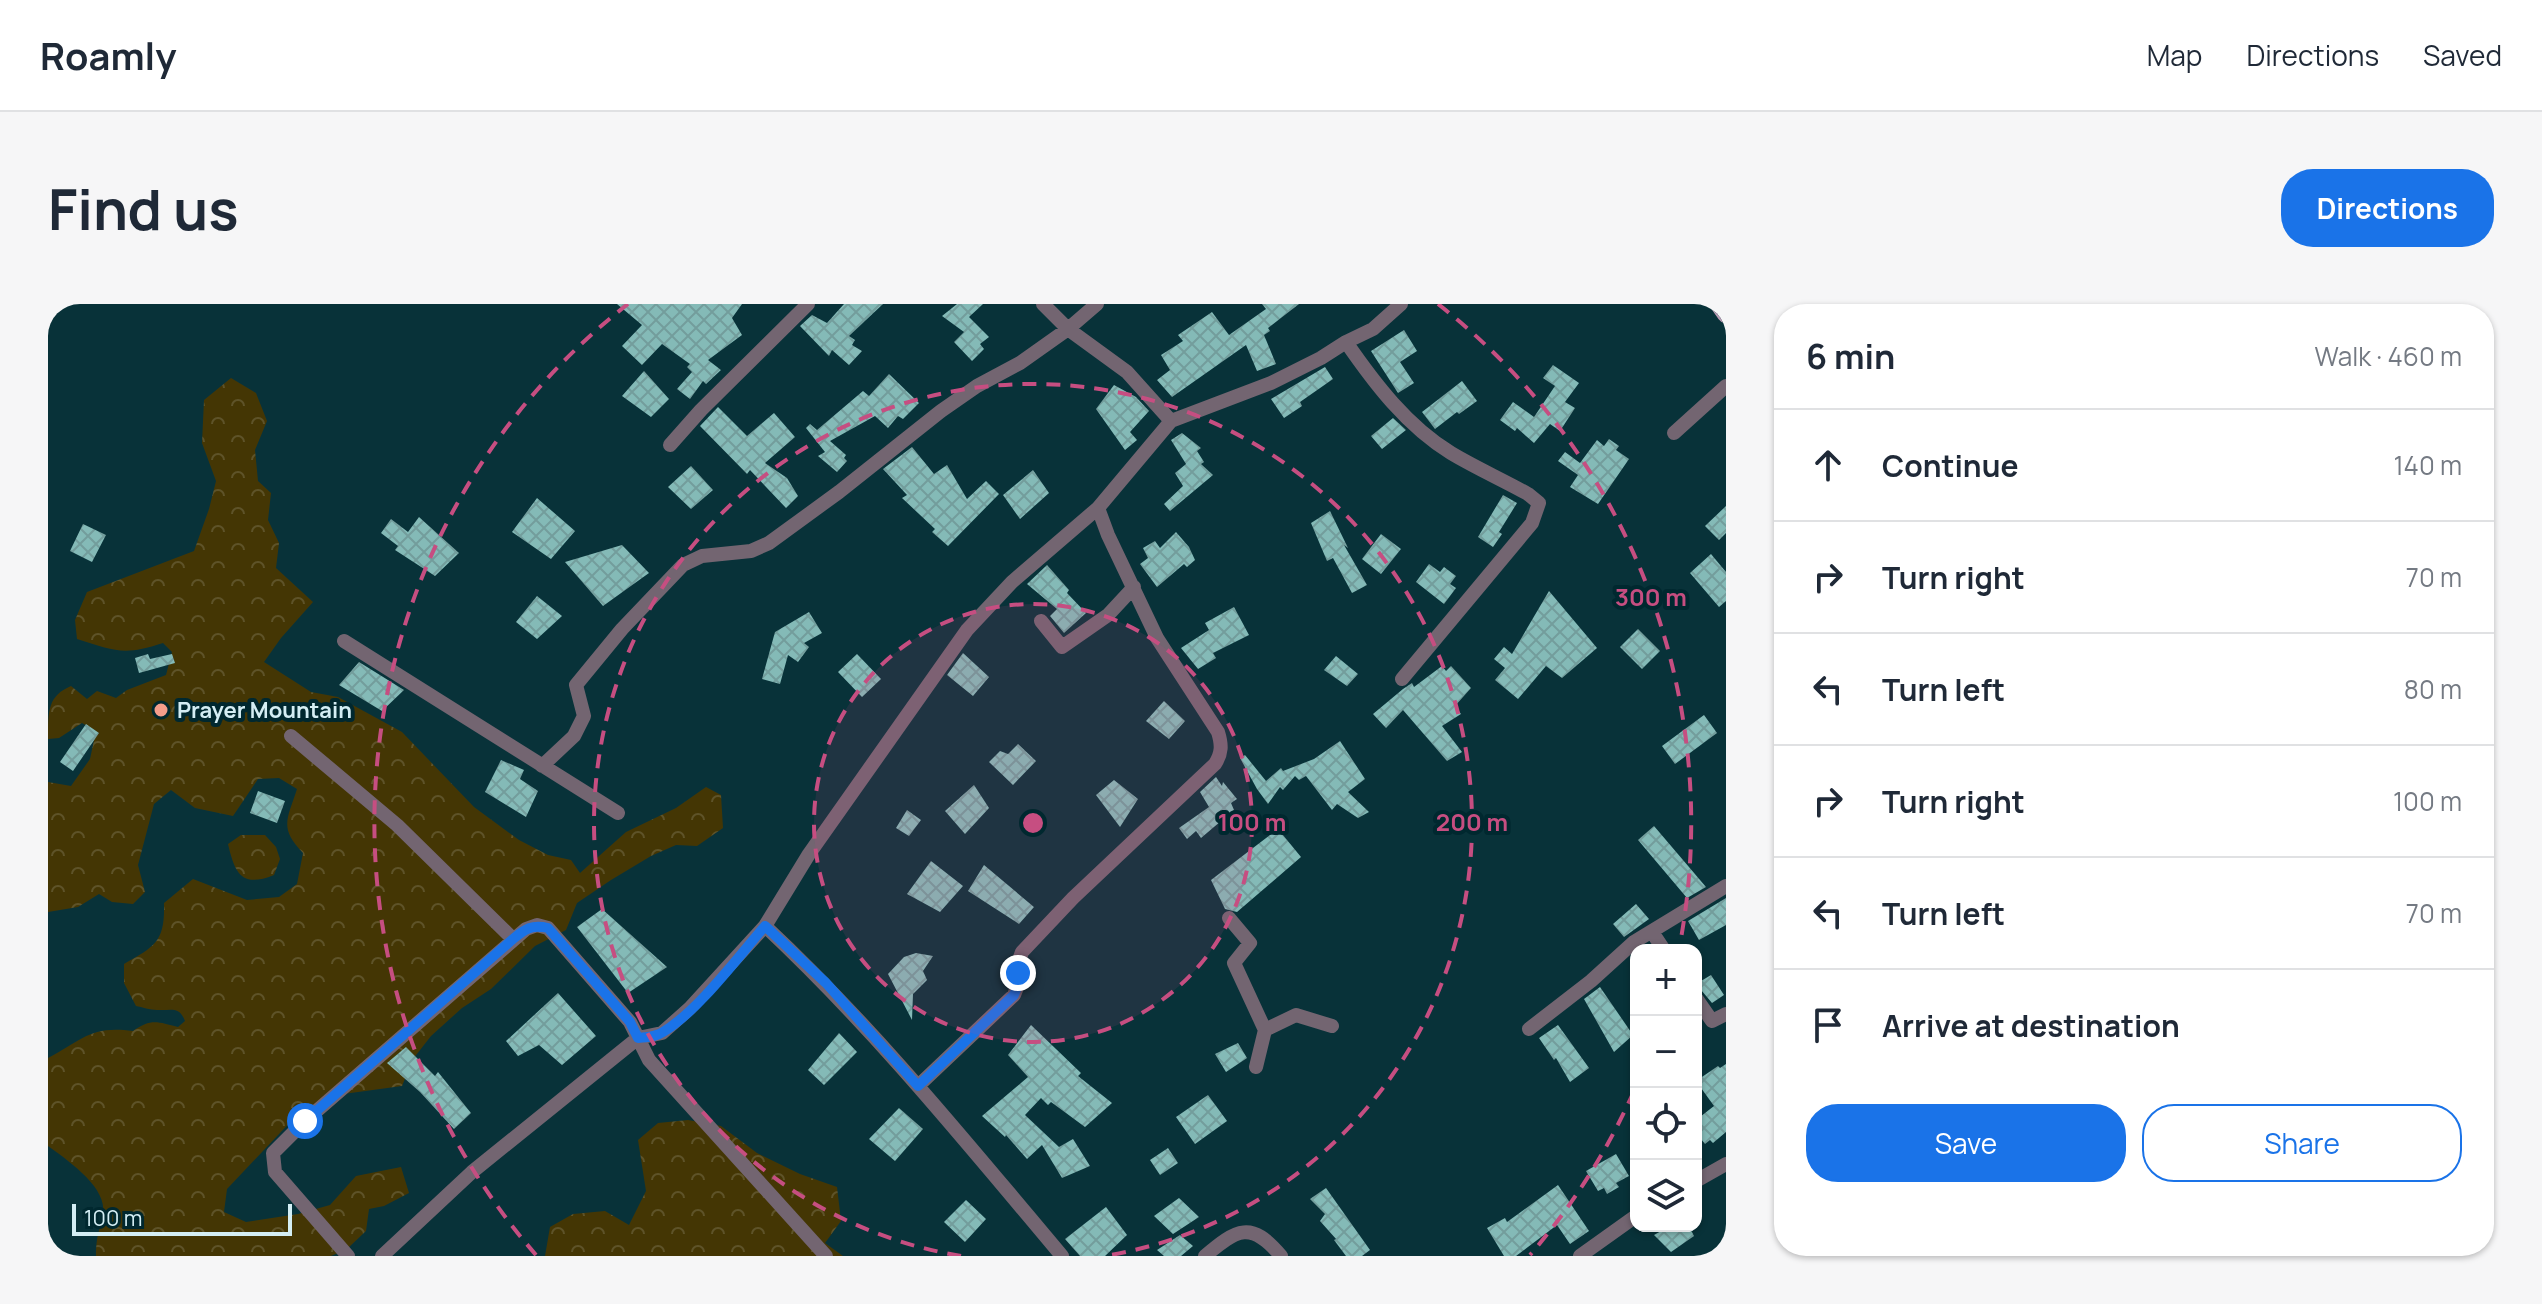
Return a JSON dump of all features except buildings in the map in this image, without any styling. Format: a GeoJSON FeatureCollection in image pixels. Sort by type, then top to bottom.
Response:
{"type":"FeatureCollection","features":[{"type":"Feature","properties":{"kind":"main road"},"geometry":{"type":"LineString","coordinates":[[1719,304],[1726,314]]}},
{"type":"Feature","properties":{"kind":"street"},"geometry":{"type":"LineString","coordinates":[[670,445],[808,304]]}},
{"type":"Feature","properties":{"kind":"street"},"geometry":{"type":"LineString","coordinates":[[1043,304],[1068,329],[1127,372],[1171,421]]}},
{"type":"Feature","properties":{"kind":"street"},"geometry":{"type":"LineString","coordinates":[[542,766],[574,736],[584,716],[576,685],[622,629],[683,565],[702,556],[751,551],[769,543],[941,411],[977,386],[1020,363],[1097,304]]}},
{"type":"Feature","properties":{"kind":"street"},"geometry":{"type":"LineString","coordinates":[[382,1256],[472,1172],[638,1038],[662,1033],[714,985],[765,926],[809,854],[967,630],[1012,582],[1098,508],[1171,421],[1271,383],[1321,358],[1373,329],[1401,304]]}},
{"type":"Feature","properties":{"kind":"street"},"geometry":{"type":"LineString","coordinates":[[1346,342],[1378,389],[1428,435],[1450,452],[1539,503],[1532,523],[1402,679]]}},
{"type":"Feature","properties":{"kind":"street"},"geometry":{"type":"LineString","coordinates":[[1674,433],[1726,386]]}},
{"type":"Feature","properties":{"kind":"street"},"geometry":{"type":"LineString","coordinates":[[918,1086],[1014,995],[1018,985],[1018,963],[1030,943],[1221,755],[1222,744],[1218,732],[1157,638],[1098,508]]}},
{"type":"Feature","properties":{"kind":"street"},"geometry":{"type":"LineString","coordinates":[[1041,621],[1062,647],[1108,615],[1134,587]]}},
{"type":"Feature","properties":{"kind":"street"},"geometry":{"type":"LineString","coordinates":[[344,641],[618,813]]}},
{"type":"Feature","properties":{"kind":"street"},"geometry":{"type":"LineString","coordinates":[[291,736],[397,825],[513,939]]}},
{"type":"Feature","properties":{"kind":"street"},"geometry":{"type":"LineString","coordinates":[[1529,1029],[1591,981],[1625,949],[1726,886]]}},
{"type":"Feature","properties":{"kind":"street"},"geometry":{"type":"LineString","coordinates":[[1229,918],[1250,943],[1234,963],[1265,1030],[1256,1067]]}},
{"type":"Feature","properties":{"kind":"street"},"geometry":{"type":"LineString","coordinates":[[348,1256],[275,1172],[273,1153],[305,1121],[513,939],[537,925],[548,928],[630,1022],[649,1060],[826,1256]]}},
{"type":"Feature","properties":{"kind":"street"},"geometry":{"type":"LineString","coordinates":[[765,926],[826,983],[1062,1256]]}},
{"type":"Feature","properties":{"kind":"street"},"geometry":{"type":"LineString","coordinates":[[1652,932],[1660,944]]}},
{"type":"Feature","properties":{"kind":"street"},"geometry":{"type":"LineString","coordinates":[[1702,1007],[1712,1021],[1726,1014]]}},
{"type":"Feature","properties":{"kind":"street"},"geometry":{"type":"LineString","coordinates":[[1265,1030],[1296,1015],[1332,1026]]}},
{"type":"Feature","properties":{"kind":"street"},"geometry":{"type":"LineString","coordinates":[[1702,1178],[1726,1164]]}},
{"type":"Feature","properties":{"kind":"street"},"geometry":{"type":"LineString","coordinates":[[1580,1256],[1630,1220]]}},
{"type":"Feature","properties":{"kind":"street"},"geometry":{"type":"LineString","coordinates":[[1205,1256],[1229,1236],[1245,1230],[1259,1235],[1281,1256]]}},
{"type":"Feature","properties":{"kind":"green space"},"geometry":{"type":"Polygon","coordinates":[[[231,378],[256,393],[267,421],[255,450],[258,481],[271,493],[268,520],[279,543],[276,568],[313,602],[264,662],[311,692],[338,697],[402,732],[474,807],[519,840],[548,855],[571,860],[580,873],[626,832],[676,808],[706,787],[721,795],[723,828],[697,846],[676,845],[651,856],[577,903],[566,930],[535,946],[491,989],[462,1008],[431,1036],[413,1059],[402,1086],[336,1095],[296,1116],[227,1189],[224,1212],[246,1222],[298,1214],[330,1205],[356,1176],[401,1167],[409,1193],[384,1206],[369,1209],[366,1231],[347,1249],[331,1256],[96,1256],[103,1212],[99,1193],[84,1174],[48,1146],[48,1058],[97,1032],[133,1031],[155,1022],[178,1027],[185,1021],[180,1013],[136,1006],[124,983],[124,964],[151,947],[160,934],[164,903],[193,879],[247,900],[279,897],[297,884],[303,853],[291,837],[287,823],[297,789],[279,778],[258,779],[233,816],[195,808],[171,790],[154,804],[138,865],[145,892],[133,904],[112,902],[99,894],[78,907],[48,912],[48,782],[71,786],[90,759],[96,731],[82,723],[59,738],[48,739],[51,705],[58,694],[71,686],[87,699],[97,691],[116,698],[127,690],[166,675],[172,652],[163,643],[129,651],[101,647],[77,639],[75,620],[87,592],[194,551],[216,481],[202,443],[204,400],[231,378]]]}},
{"type":"Feature","properties":{"kind":"green space"},"geometry":{"type":"Polygon","coordinates":[[[241,835],[265,835],[276,847],[280,859],[274,875],[254,880],[247,879],[237,870],[228,844],[241,835]]]}},
{"type":"Feature","properties":{"kind":"green space"},"geometry":{"type":"Polygon","coordinates":[[[688,1120],[721,1126],[757,1153],[800,1174],[837,1187],[841,1221],[825,1243],[843,1256],[545,1256],[550,1227],[573,1214],[605,1211],[629,1225],[646,1191],[638,1140],[658,1123],[688,1120]]]}},
{"type":"Feature","properties":{"kind":"place","name":"Prayer Mountain"},"geometry":{"type":"Point","coordinates":[161,710]}},
{"type":"Feature","properties":{"kind":"route"},"geometry":{"type":"LineString","coordinates":[[305,1121],[513,939],[537,925],[548,928],[630,1022],[638,1038],[662,1033],[714,985],[765,926],[826,983],[918,1086],[1014,995],[1018,973]]}}]}
